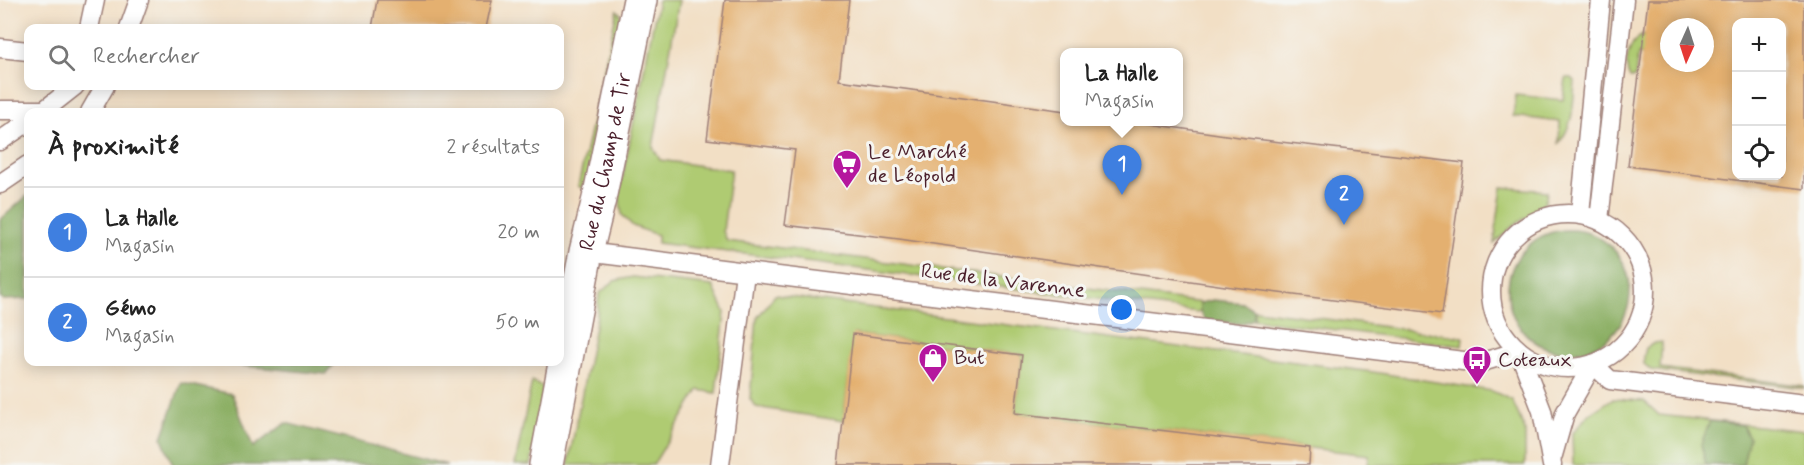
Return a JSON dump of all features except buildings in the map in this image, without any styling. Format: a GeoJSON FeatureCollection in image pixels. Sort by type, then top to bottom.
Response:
{"type":"FeatureCollection","features":[{"type":"Feature","properties":{"kind":"street","name":"Rue du Champ de Tir"},"geometry":{"type":"LineString","coordinates":[[546,465],[586,252],[640,0]]}},
{"type":"Feature","properties":{"kind":"lane"},"geometry":{"type":"LineString","coordinates":[[90,24],[95,0]]}},
{"type":"Feature","properties":{"kind":"lane"},"geometry":{"type":"LineString","coordinates":[[130,24],[139,0]]}},
{"type":"Feature","properties":{"kind":"lane"},"geometry":{"type":"LineString","coordinates":[[1580,214],[1601,0]]}},
{"type":"Feature","properties":{"kind":"lane"},"geometry":{"type":"LineString","coordinates":[[1599,220],[1624,0]]}},
{"type":"Feature","properties":{"kind":"lane"},"geometry":{"type":"LineString","coordinates":[[0,48],[24,51]]}},
{"type":"Feature","properties":{"kind":"lane"},"geometry":{"type":"LineString","coordinates":[[48,108],[70,90]]}},
{"type":"Feature","properties":{"kind":"lane"},"geometry":{"type":"LineString","coordinates":[[92,108],[103,90]]}},
{"type":"Feature","properties":{"kind":"lane"},"geometry":{"type":"LineString","coordinates":[[0,110],[24,111]]}},
{"type":"Feature","properties":{"kind":"lane"},"geometry":{"type":"LineString","coordinates":[[0,141],[24,125]]}},
{"type":"Feature","properties":{"kind":"lane"},"geometry":{"type":"LineString","coordinates":[[0,184],[24,168]]}},
{"type":"Feature","properties":{"kind":"lane"},"geometry":{"type":"LineString","coordinates":[[1557,214],[1580,214],[1599,220],[1618,231],[1632,247],[1641,265],[1645,284],[1644,304],[1639,322],[1627,340],[1612,354],[1593,364],[1568,368],[1542,364],[1519,351],[1504,335],[1494,314],[1490,292],[1493,270],[1502,250],[1516,232],[1535,221],[1557,214]]}},
{"type":"Feature","properties":{"kind":"lane","name":"Rue de la Varenne"},"geometry":{"type":"LineString","coordinates":[[586,252],[1479,363],[1519,351]]}},
{"type":"Feature","properties":{"kind":"lane"},"geometry":{"type":"LineString","coordinates":[[720,465],[746,273]]}},
{"type":"Feature","properties":{"kind":"lane"},"geometry":{"type":"LineString","coordinates":[[1519,351],[1542,411],[1552,461]]}},
{"type":"Feature","properties":{"kind":"lane"},"geometry":{"type":"LineString","coordinates":[[1593,364],[1610,380],[1804,404]]}},
{"type":"Feature","properties":{"kind":"lane"},"geometry":{"type":"LineString","coordinates":[[1552,461],[1565,413],[1593,364]]}},
{"type":"Feature","properties":{"kind":"green space"},"geometry":{"type":"Polygon","coordinates":[[[658,0],[679,0],[653,147],[660,160],[731,170],[723,231],[727,241],[1463,337],[1462,346],[657,243],[657,235],[633,226],[622,215],[619,195],[658,0]]]}},
{"type":"Feature","properties":{"kind":"green space"},"geometry":{"type":"Polygon","coordinates":[[[617,10],[621,20],[587,190],[578,186],[617,10]]]}},
{"type":"Feature","properties":{"kind":"green space"},"geometry":{"type":"Polygon","coordinates":[[[1656,31],[1652,56],[1638,54],[1635,78],[1630,78],[1627,63],[1631,48],[1639,38],[1656,31]]]}},
{"type":"Feature","properties":{"kind":"green space"},"geometry":{"type":"Polygon","coordinates":[[[1566,78],[1571,78],[1575,82],[1573,107],[1568,129],[1559,143],[1560,122],[1513,116],[1516,95],[1563,100],[1566,78]]]}},
{"type":"Feature","properties":{"kind":"green space"},"geometry":{"type":"Polygon","coordinates":[[[1502,187],[1547,191],[1546,199],[1540,209],[1513,226],[1494,244],[1502,187]]]}},
{"type":"Feature","properties":{"kind":"green space"},"geometry":{"type":"Polygon","coordinates":[[[24,199],[24,299],[3,300],[0,297],[0,220],[24,199]]]}},
{"type":"Feature","properties":{"kind":"green space"},"geometry":{"type":"Polygon","coordinates":[[[1569,230],[1593,234],[1612,248],[1626,267],[1630,291],[1626,315],[1612,334],[1593,348],[1569,352],[1545,348],[1526,334],[1512,315],[1508,291],[1512,267],[1526,248],[1545,234],[1569,230]]]}},
{"type":"Feature","properties":{"kind":"green space"},"geometry":{"type":"Polygon","coordinates":[[[633,277],[713,286],[725,312],[716,393],[699,390],[653,465],[568,465],[597,316],[599,294],[614,281],[633,277]]]}},
{"type":"Feature","properties":{"kind":"green space"},"geometry":{"type":"Polygon","coordinates":[[[775,295],[1373,372],[1492,391],[1512,400],[1525,430],[1525,465],[1368,465],[1369,455],[1015,413],[1022,355],[854,334],[843,421],[756,407],[750,399],[757,318],[775,295]]]}},
{"type":"Feature","properties":{"kind":"green space"},"geometry":{"type":"Polygon","coordinates":[[[1213,300],[1243,303],[1254,310],[1254,319],[1241,324],[1205,320],[1200,313],[1200,303],[1213,300]]]}},
{"type":"Feature","properties":{"kind":"green space"},"geometry":{"type":"Polygon","coordinates":[[[1662,342],[1660,368],[1804,386],[1804,388],[1651,370],[1644,364],[1646,348],[1654,343],[1662,342]]]}},
{"type":"Feature","properties":{"kind":"green space"},"geometry":{"type":"Polygon","coordinates":[[[246,366],[333,366],[326,374],[246,366]]]}},
{"type":"Feature","properties":{"kind":"green space"},"geometry":{"type":"Polygon","coordinates":[[[532,381],[542,387],[543,393],[531,465],[515,465],[532,381]]]}},
{"type":"Feature","properties":{"kind":"green space"},"geometry":{"type":"Polygon","coordinates":[[[181,383],[232,394],[253,447],[286,423],[447,465],[173,465],[162,438],[181,383]]]}},
{"type":"Feature","properties":{"kind":"green space"},"geometry":{"type":"Polygon","coordinates":[[[1612,399],[1644,401],[1659,415],[1804,431],[1804,465],[1573,465],[1572,434],[1588,415],[1612,399]]]}},
{"type":"Feature","properties":{"kind":"green space"},"geometry":{"type":"Polygon","coordinates":[[[1710,421],[1742,425],[1749,437],[1743,465],[1706,465],[1701,444],[1710,421]]]}},
{"type":"Feature","properties":{"kind":"place","name":"Le Marché de Léopold"},"geometry":{"type":"Point","coordinates":[847,190]}},
{"type":"Feature","properties":{"kind":"place","name":"La Halle"},"geometry":{"type":"Point","coordinates":[1122,195]}},
{"type":"Feature","properties":{"kind":"place","name":"Gémo"},"geometry":{"type":"Point","coordinates":[1344,225]}},
{"type":"Feature","properties":{"kind":"place","name":"But"},"geometry":{"type":"Point","coordinates":[933,384]}},
{"type":"Feature","properties":{"kind":"place","name":"Coteaux"},"geometry":{"type":"Point","coordinates":[1477,386]}}]}
